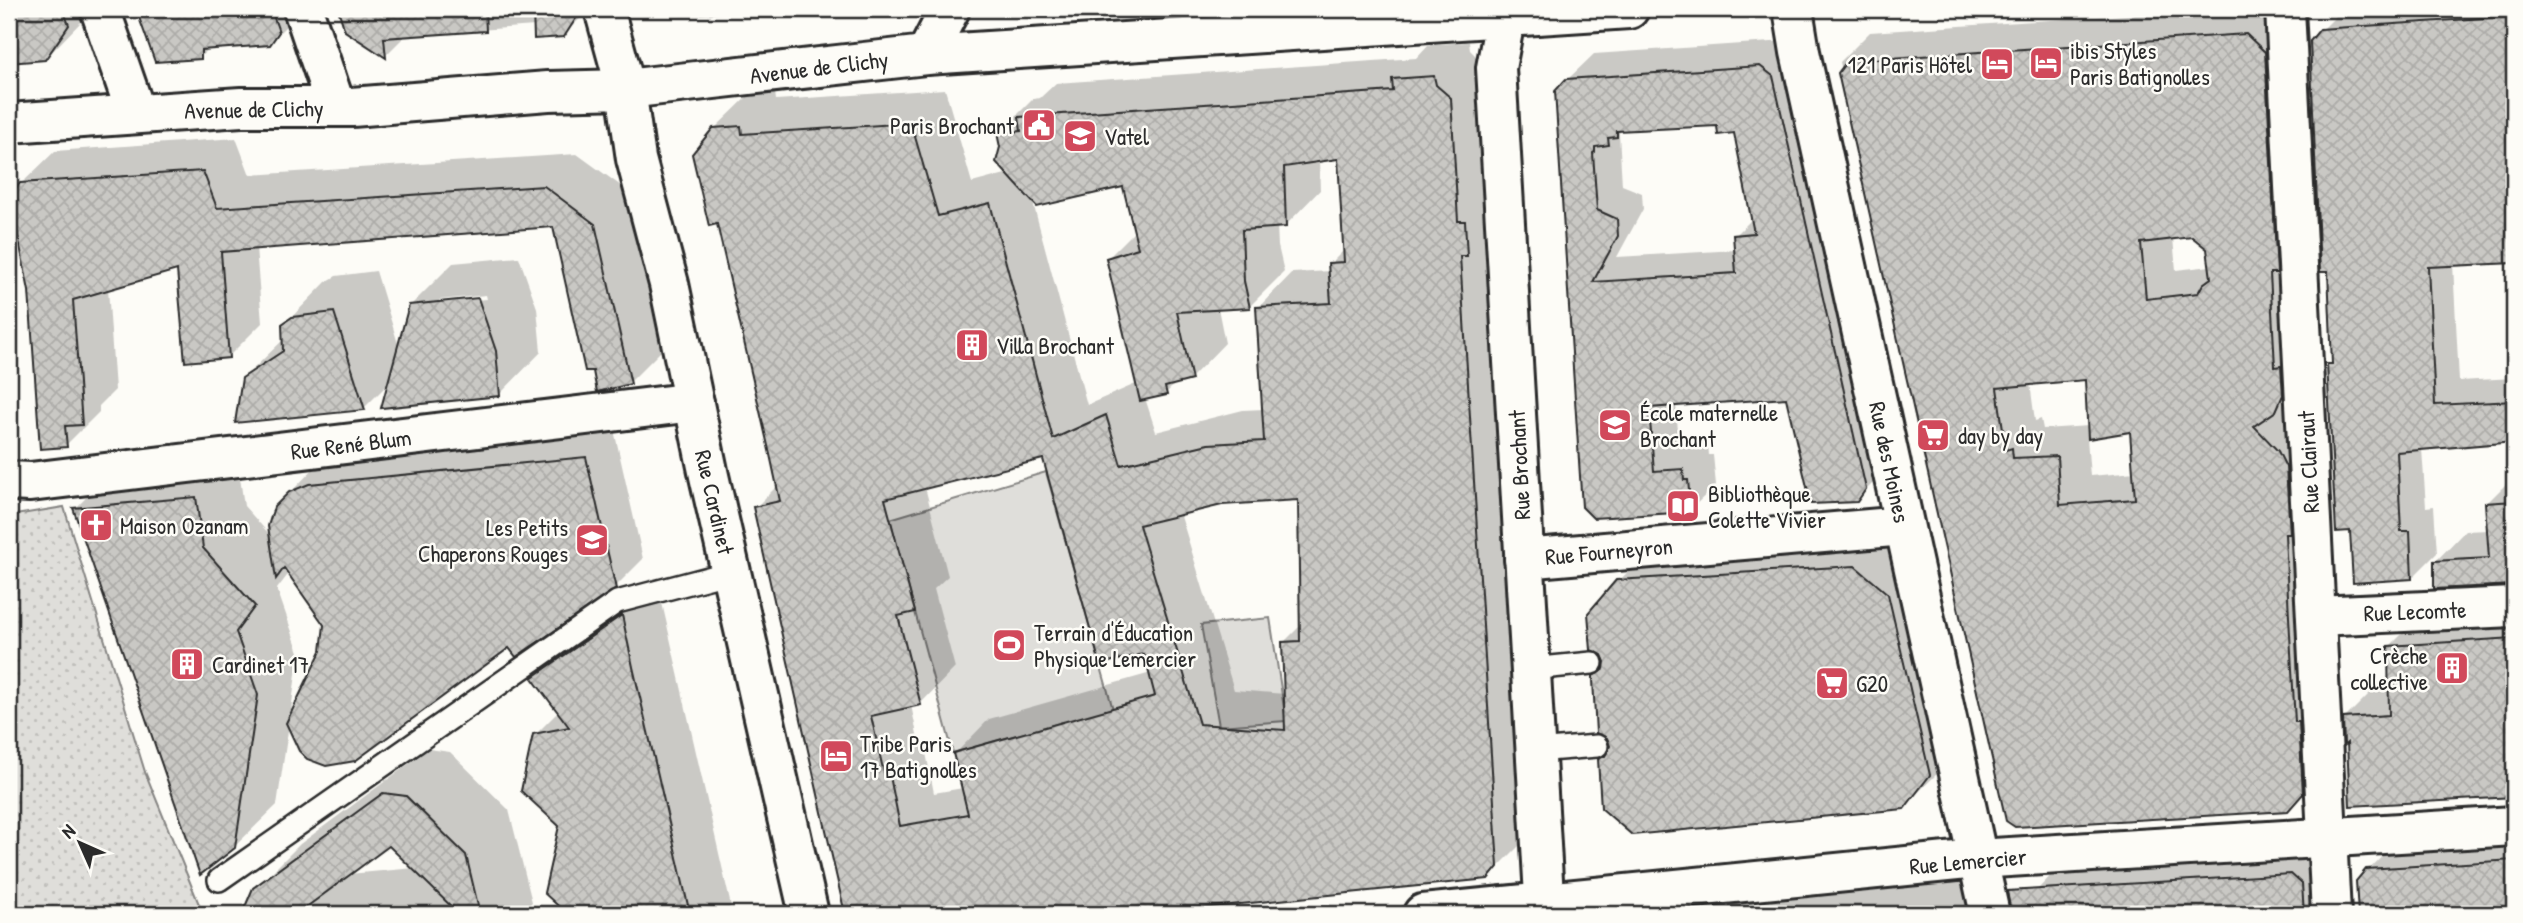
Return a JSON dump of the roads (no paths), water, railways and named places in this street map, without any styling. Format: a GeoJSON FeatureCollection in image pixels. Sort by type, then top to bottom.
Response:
{"type":"FeatureCollection","features":[{"type":"Feature","properties":{"kind":"street"},"geometry":{"type":"LineString","coordinates":[[100,9],[136,113]]}},
{"type":"Feature","properties":{"kind":"street"},"geometry":{"type":"LineString","coordinates":[[303,9],[336,107]]}},
{"type":"Feature","properties":{"kind":"street","name":"Rue Cardinet"},"geometry":{"type":"LineString","coordinates":[[604,9],[626,89],[636,159],[669,285],[809,914]]}},
{"type":"Feature","properties":{"kind":"street"},"geometry":{"type":"LineString","coordinates":[[926,55],[950,9]]}},
{"type":"Feature","properties":{"kind":"street","name":"Avenue de Clichy"},"geometry":{"type":"LineString","coordinates":[[9,123],[241,107],[336,107],[548,91],[626,89],[1259,21],[1629,9]]}},
{"type":"Feature","properties":{"kind":"street","name":"Rue des Moines"},"geometry":{"type":"LineString","coordinates":[[1793,9],[1800,52],[1990,914]]}},
{"type":"Feature","properties":{"kind":"street","name":"Rue Clairaut"},"geometry":{"type":"LineString","coordinates":[[2285,9],[2331,914]]}},
{"type":"Feature","properties":{"kind":"street","name":"Rue Brochant"},"geometry":{"type":"LineString","coordinates":[[1506,13],[1496,68],[1545,908]]}},
{"type":"Feature","properties":{"kind":"street","name":"Rue René Blum"},"geometry":{"type":"LineString","coordinates":[[9,481],[30,482],[694,401]]}},
{"type":"Feature","properties":{"kind":"street","name":"Rue Fourneyron"},"geometry":{"type":"LineString","coordinates":[[1524,559],[1904,526]]}},
{"type":"Feature","properties":{"kind":"street","name":"Rue Lecomte"},"geometry":{"type":"LineString","coordinates":[[2316,616],[2514,607]]}},
{"type":"Feature","properties":{"kind":"street","name":"Rue Lemercier"},"geometry":{"type":"LineString","coordinates":[[1423,914],[1545,908],[1977,859],[2514,826]]}},
{"type":"Feature","properties":{"kind":"lane"},"geometry":{"type":"LineString","coordinates":[[219,880],[617,602],[732,572]]}},
{"type":"Feature","properties":{"kind":"lane"},"geometry":{"type":"LineString","coordinates":[[1531,669],[1592,663]]}},
{"type":"Feature","properties":{"kind":"lane"},"geometry":{"type":"LineString","coordinates":[[1535,751],[1597,746]]}},
{"type":"Feature","properties":{"kind":"place","name":"ibis Styles Paris Batignolles"},"geometry":{"type":"Point","coordinates":[2046,63]}},
{"type":"Feature","properties":{"kind":"place","name":"121 Paris Hôtel"},"geometry":{"type":"Point","coordinates":[1997,64]}},
{"type":"Feature","properties":{"kind":"place","name":"Paris Brochant"},"geometry":{"type":"Point","coordinates":[1039,125]}},
{"type":"Feature","properties":{"kind":"place","name":"Vatel"},"geometry":{"type":"Point","coordinates":[1080,136]}},
{"type":"Feature","properties":{"kind":"place","name":"Villa Brochant"},"geometry":{"type":"Point","coordinates":[972,345]}},
{"type":"Feature","properties":{"kind":"place","name":"École maternelle Brochant"},"geometry":{"type":"Point","coordinates":[1615,425]}},
{"type":"Feature","properties":{"kind":"place","name":"day by day"},"geometry":{"type":"Point","coordinates":[1933,435]}},
{"type":"Feature","properties":{"kind":"place","name":"Bibliothèque Colette Vivier"},"geometry":{"type":"Point","coordinates":[1683,506]}},
{"type":"Feature","properties":{"kind":"place","name":"Maison Ozanam"},"geometry":{"type":"Point","coordinates":[96,525]}},
{"type":"Feature","properties":{"kind":"place","name":"Les Petits Chaperons Rouges"},"geometry":{"type":"Point","coordinates":[592,540]}},
{"type":"Feature","properties":{"kind":"place","name":"Terrain d'Éducation Physique Lemercier"},"geometry":{"type":"Point","coordinates":[1009,645]}},
{"type":"Feature","properties":{"kind":"place","name":"Cardinet 17"},"geometry":{"type":"Point","coordinates":[187,664]}},
{"type":"Feature","properties":{"kind":"place","name":"Crèche collective"},"geometry":{"type":"Point","coordinates":[2452,668]}},
{"type":"Feature","properties":{"kind":"place","name":"G20"},"geometry":{"type":"Point","coordinates":[1832,683]}},
{"type":"Feature","properties":{"kind":"place","name":"Tribe Paris 17 Batignolles"},"geometry":{"type":"Point","coordinates":[836,756]}}]}
